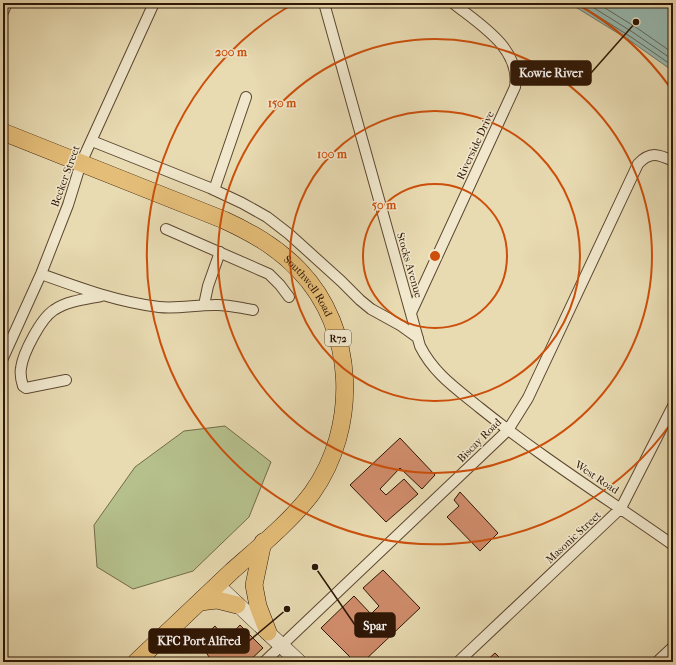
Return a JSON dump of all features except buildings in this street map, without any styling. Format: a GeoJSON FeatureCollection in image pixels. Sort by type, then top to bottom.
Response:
{"type":"FeatureCollection","features":[{"type":"Feature","properties":{"kind":"main road","name":"Southwell Road"},"geometry":{"type":"LineString","coordinates":[[3,132],[211,214],[249,232],[271,245],[300,270],[319,295],[336,331],[344,372],[345,403],[343,421],[339,437],[328,465],[312,492],[264,542],[136,662]]}},
{"type":"Feature","properties":{"kind":"main road"},"geometry":{"type":"LineString","coordinates":[[264,542],[254,585],[258,606],[268,632]]}},
{"type":"Feature","properties":{"kind":"main road"},"geometry":{"type":"LineString","coordinates":[[200,602],[217,600],[237,604]]}},
{"type":"Feature","properties":{"kind":"street"},"geometry":{"type":"LineString","coordinates":[[3,12],[7,3]]}},
{"type":"Feature","properties":{"kind":"street","name":"Becker Street"},"geometry":{"type":"LineString","coordinates":[[3,358],[41,274],[68,205],[81,163],[154,3]]}},
{"type":"Feature","properties":{"kind":"street","name":"Stocks Avenue"},"geometry":{"type":"LineString","coordinates":[[324,3],[420,346],[426,358],[440,375],[508,430]]}},
{"type":"Feature","properties":{"kind":"street","name":"Riverside Drive"},"geometry":{"type":"LineString","coordinates":[[411,314],[515,87],[516,80],[512,62],[503,45],[453,3]]}},
{"type":"Feature","properties":{"kind":"street"},"geometry":{"type":"LineString","coordinates":[[214,190],[246,97]]}},
{"type":"Feature","properties":{"kind":"street","name":"Southwell Road"},"geometry":{"type":"LineString","coordinates":[[92,141],[214,190],[267,217],[289,234],[371,309],[400,325],[418,338]]}},
{"type":"Feature","properties":{"kind":"street","name":"Biscay Road"},"geometry":{"type":"LineString","coordinates":[[264,662],[508,430],[528,398],[638,164],[644,158],[652,155],[659,155],[673,161]]}},
{"type":"Feature","properties":{"kind":"street"},"geometry":{"type":"LineString","coordinates":[[166,229],[269,274],[289,297]]}},
{"type":"Feature","properties":{"kind":"street"},"geometry":{"type":"LineString","coordinates":[[204,305],[208,286],[220,252]]}},
{"type":"Feature","properties":{"kind":"street"},"geometry":{"type":"LineString","coordinates":[[41,274],[116,300],[160,307],[178,308],[204,305],[222,305],[253,310]]}},
{"type":"Feature","properties":{"kind":"street"},"geometry":{"type":"LineString","coordinates":[[66,380],[26,388],[23,386],[20,374],[21,366],[33,336],[53,310],[64,304],[103,296]]}},
{"type":"Feature","properties":{"kind":"street","name":"Masonic Street"},"geometry":{"type":"LineString","coordinates":[[458,662],[621,508],[673,406]]}},
{"type":"Feature","properties":{"kind":"street","name":"West Road"},"geometry":{"type":"LineString","coordinates":[[508,430],[673,545]]}},
{"type":"Feature","properties":{"kind":"street"},"geometry":{"type":"LineString","coordinates":[[217,585],[299,662]]}},
{"type":"Feature","properties":{"kind":"street"},"geometry":{"type":"LineString","coordinates":[[657,662],[673,647]]}},
{"type":"Feature","properties":{"kind":"green space"},"geometry":{"type":"Polygon","coordinates":[[[225,426],[271,462],[249,517],[193,571],[133,589],[97,567],[94,525],[135,467],[184,431],[225,426]]]}},
{"type":"Feature","properties":{"kind":"water"},"geometry":{"type":"Polygon","coordinates":[[[569,3],[673,3],[673,71],[629,40],[569,3]]]}},
{"type":"Feature","properties":{"kind":"place","name":"Kowie River"},"geometry":{"type":"Point","coordinates":[636,22]}},
{"type":"Feature","properties":{"kind":"place","name":"Spar"},"geometry":{"type":"Point","coordinates":[315,567]}},
{"type":"Feature","properties":{"kind":"place","name":"KFC Port Alfred"},"geometry":{"type":"Point","coordinates":[287,609]}}]}
